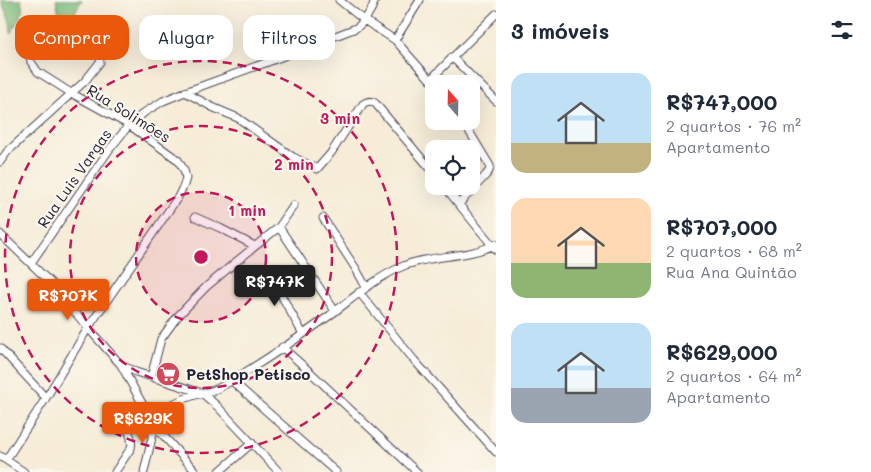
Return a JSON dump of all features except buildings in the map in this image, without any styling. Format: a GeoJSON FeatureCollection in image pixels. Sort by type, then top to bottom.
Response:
{"type":"FeatureCollection","features":[{"type":"Feature","properties":{"kind":"street"},"geometry":{"type":"LineString","coordinates":[[339,0],[394,40],[426,75]]}},
{"type":"Feature","properties":{"kind":"street"},"geometry":{"type":"LineString","coordinates":[[394,40],[420,0]]}},
{"type":"Feature","properties":{"kind":"street"},"geometry":{"type":"LineString","coordinates":[[364,20],[375,1]]}},
{"type":"Feature","properties":{"kind":"street"},"geometry":{"type":"LineString","coordinates":[[438,75],[452,57],[496,14]]}},
{"type":"Feature","properties":{"kind":"street","name":"Rua Luis Vargas"},"geometry":{"type":"LineString","coordinates":[[31,263],[109,150],[129,125],[145,112],[163,101],[184,92],[352,30],[364,20]]}},
{"type":"Feature","properties":{"kind":"street"},"geometry":{"type":"LineString","coordinates":[[452,57],[496,101]]}},
{"type":"Feature","properties":{"kind":"street","name":"Rua Solimões"},"geometry":{"type":"LineString","coordinates":[[3,458],[46,398],[88,328],[178,197],[186,178],[178,160],[129,125],[71,93],[38,72],[31,60]]}},
{"type":"Feature","properties":{"kind":"street"},"geometry":{"type":"LineString","coordinates":[[0,162],[7,152],[85,80],[100,62]]}},
{"type":"Feature","properties":{"kind":"street"},"geometry":{"type":"LineString","coordinates":[[184,92],[238,118],[294,157],[317,169],[331,153],[363,104],[369,101],[375,103],[425,162]]}},
{"type":"Feature","properties":{"kind":"street"},"geometry":{"type":"LineString","coordinates":[[459,204],[486,175],[490,166],[468,130]]}},
{"type":"Feature","properties":{"kind":"street"},"geometry":{"type":"LineString","coordinates":[[145,469],[157,416],[168,406],[214,390],[232,381],[303,334],[366,287],[402,266],[495,246],[452,195]]}},
{"type":"Feature","properties":{"kind":"street"},"geometry":{"type":"LineString","coordinates":[[151,377],[161,339],[177,317],[206,287],[280,227],[294,205]]}},
{"type":"Feature","properties":{"kind":"street"},"geometry":{"type":"LineString","coordinates":[[195,217],[255,246]]}},
{"type":"Feature","properties":{"kind":"street"},"geometry":{"type":"LineString","coordinates":[[323,218],[366,287]]}},
{"type":"Feature","properties":{"kind":"street"},"geometry":{"type":"LineString","coordinates":[[280,227],[335,311]]}},
{"type":"Feature","properties":{"kind":"street"},"geometry":{"type":"LineString","coordinates":[[0,234],[50,282],[121,365],[154,425],[196,472]]}},
{"type":"Feature","properties":{"kind":"street"},"geometry":{"type":"LineString","coordinates":[[267,270],[303,334]]}},
{"type":"Feature","properties":{"kind":"street"},"geometry":{"type":"LineString","coordinates":[[359,292],[414,360],[496,452]]}},
{"type":"Feature","properties":{"kind":"street"},"geometry":{"type":"LineString","coordinates":[[0,348],[46,398]]}},
{"type":"Feature","properties":{"kind":"street"},"geometry":{"type":"LineString","coordinates":[[282,348],[417,472]]}},
{"type":"Feature","properties":{"kind":"street"},"geometry":{"type":"LineString","coordinates":[[121,365],[129,370],[202,393],[217,406],[279,472]]}},
{"type":"Feature","properties":{"kind":"street"},"geometry":{"type":"LineString","coordinates":[[232,381],[336,472]]}},
{"type":"Feature","properties":{"kind":"street"},"geometry":{"type":"LineString","coordinates":[[115,472],[132,444],[130,435],[118,414]]}},
{"type":"Feature","properties":{"kind":"street"},"geometry":{"type":"LineString","coordinates":[[219,472],[252,443]]}},
{"type":"Feature","properties":{"kind":"street"},"geometry":{"type":"LineString","coordinates":[[3,458],[24,472]]}},
{"type":"Feature","properties":{"kind":"green space"},"geometry":{"type":"Polygon","coordinates":[[[1,0],[21,0],[23,11],[21,15],[15,15],[15,26],[11,33],[10,22],[1,0]]]}},
{"type":"Feature","properties":{"kind":"green space"},"geometry":{"type":"Polygon","coordinates":[[[56,0],[82,0],[75,15],[59,15],[56,0]]]}},
{"type":"Feature","properties":{"kind":"place","name":"PetShop Petisco"},"geometry":{"type":"Point","coordinates":[168,374]}}]}
